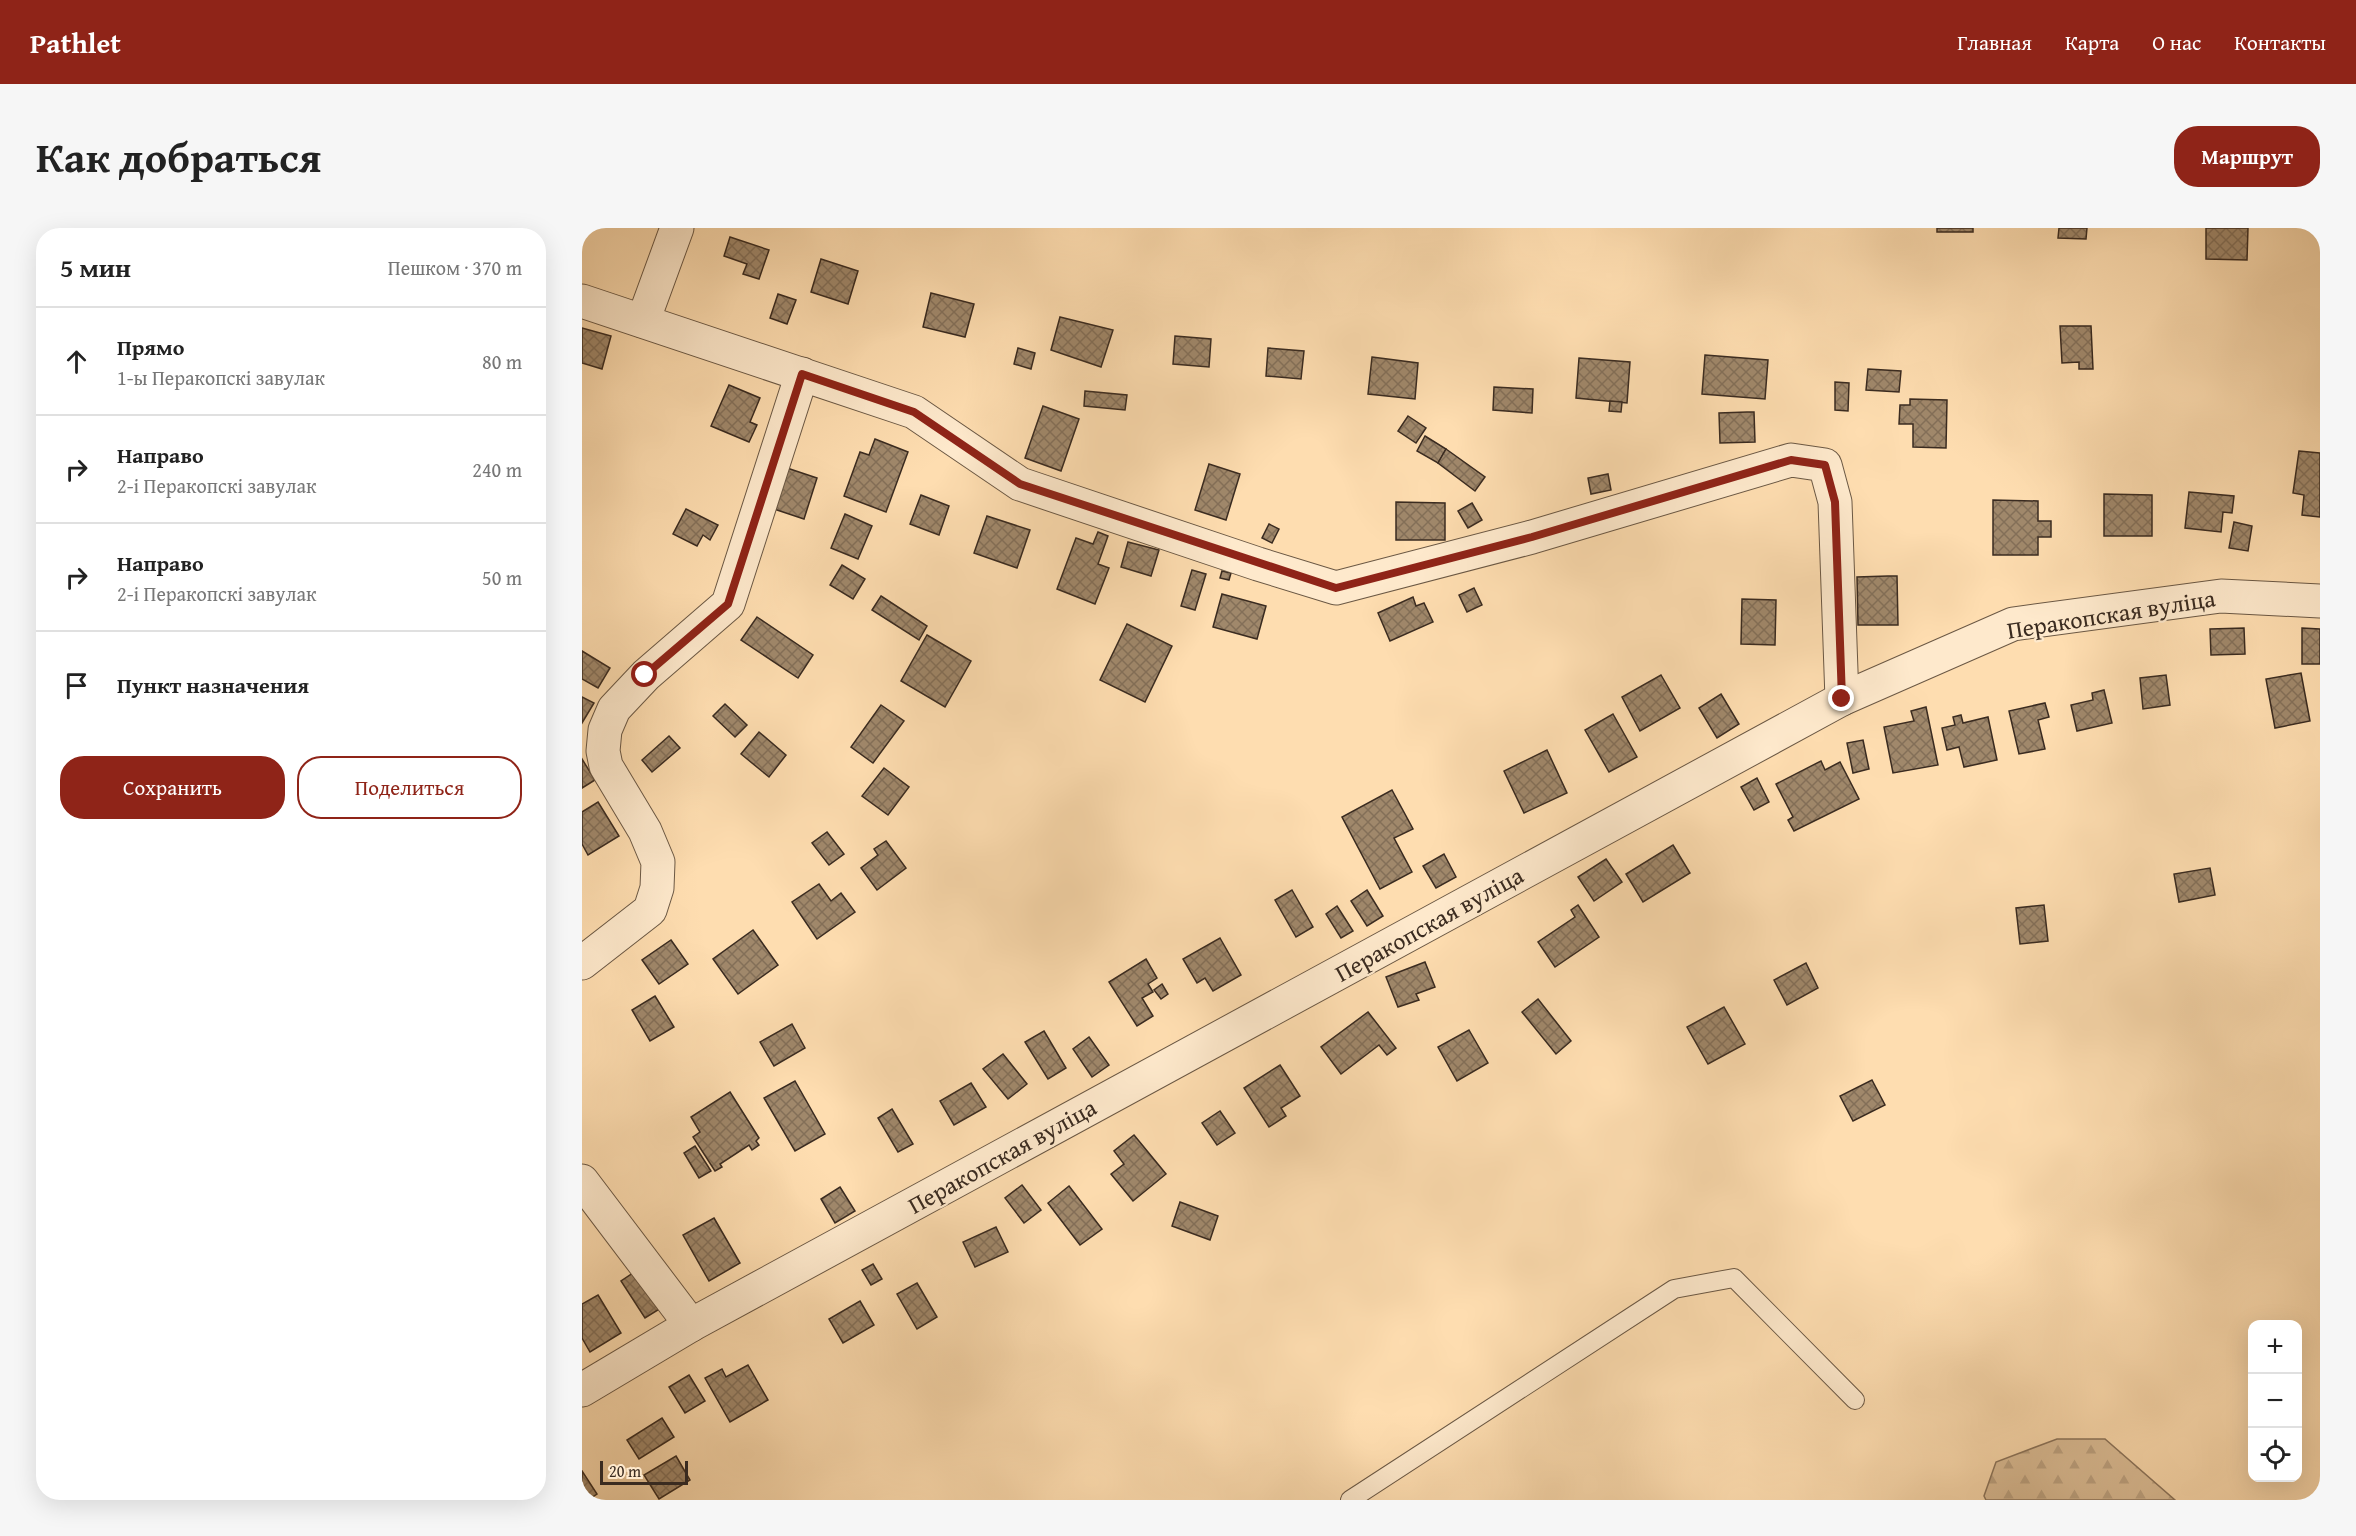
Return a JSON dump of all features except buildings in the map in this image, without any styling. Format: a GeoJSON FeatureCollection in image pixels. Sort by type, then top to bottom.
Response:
{"type":"FeatureCollection","features":[{"type":"Feature","properties":{"kind":"street"},"geometry":{"type":"LineString","coordinates":[[643,321],[677,228]]}},
{"type":"Feature","properties":{"kind":"street"},"geometry":{"type":"LineString","coordinates":[[582,301],[914,412],[1020,484],[1336,588],[1532,537],[1791,460],[1825,465],[1835,502],[1842,699]]}},
{"type":"Feature","properties":{"kind":"street"},"geometry":{"type":"LineString","coordinates":[[582,963],[650,910],[657,888],[658,862],[645,831],[606,766],[603,751],[605,730],[614,709],[645,675],[728,604],[802,374]]}},
{"type":"Feature","properties":{"kind":"street","name":"Перакопская вуліца"},"geometry":{"type":"LineString","coordinates":[[582,1390],[691,1325],[1842,699],[2013,624],[2221,596],[2320,601]]}},
{"type":"Feature","properties":{"kind":"street"},"geometry":{"type":"LineString","coordinates":[[582,1181],[691,1325]]}},
{"type":"Feature","properties":{"kind":"lane"},"geometry":{"type":"LineString","coordinates":[[1350,1500],[1674,1289],[1734,1278],[1856,1400]]}},
{"type":"Feature","properties":{"kind":"green space"},"geometry":{"type":"Polygon","coordinates":[[[2057,1439],[2105,1439],[2175,1500],[1986,1500],[1984,1496],[1996,1462],[2057,1439]]]}},
{"type":"Feature","properties":{"kind":"route"},"geometry":{"type":"LineString","coordinates":[[645,675],[728,604],[802,374],[914,412],[1020,484],[1336,588],[1532,537],[1791,460],[1825,465],[1835,502],[1842,699]]}}]}
